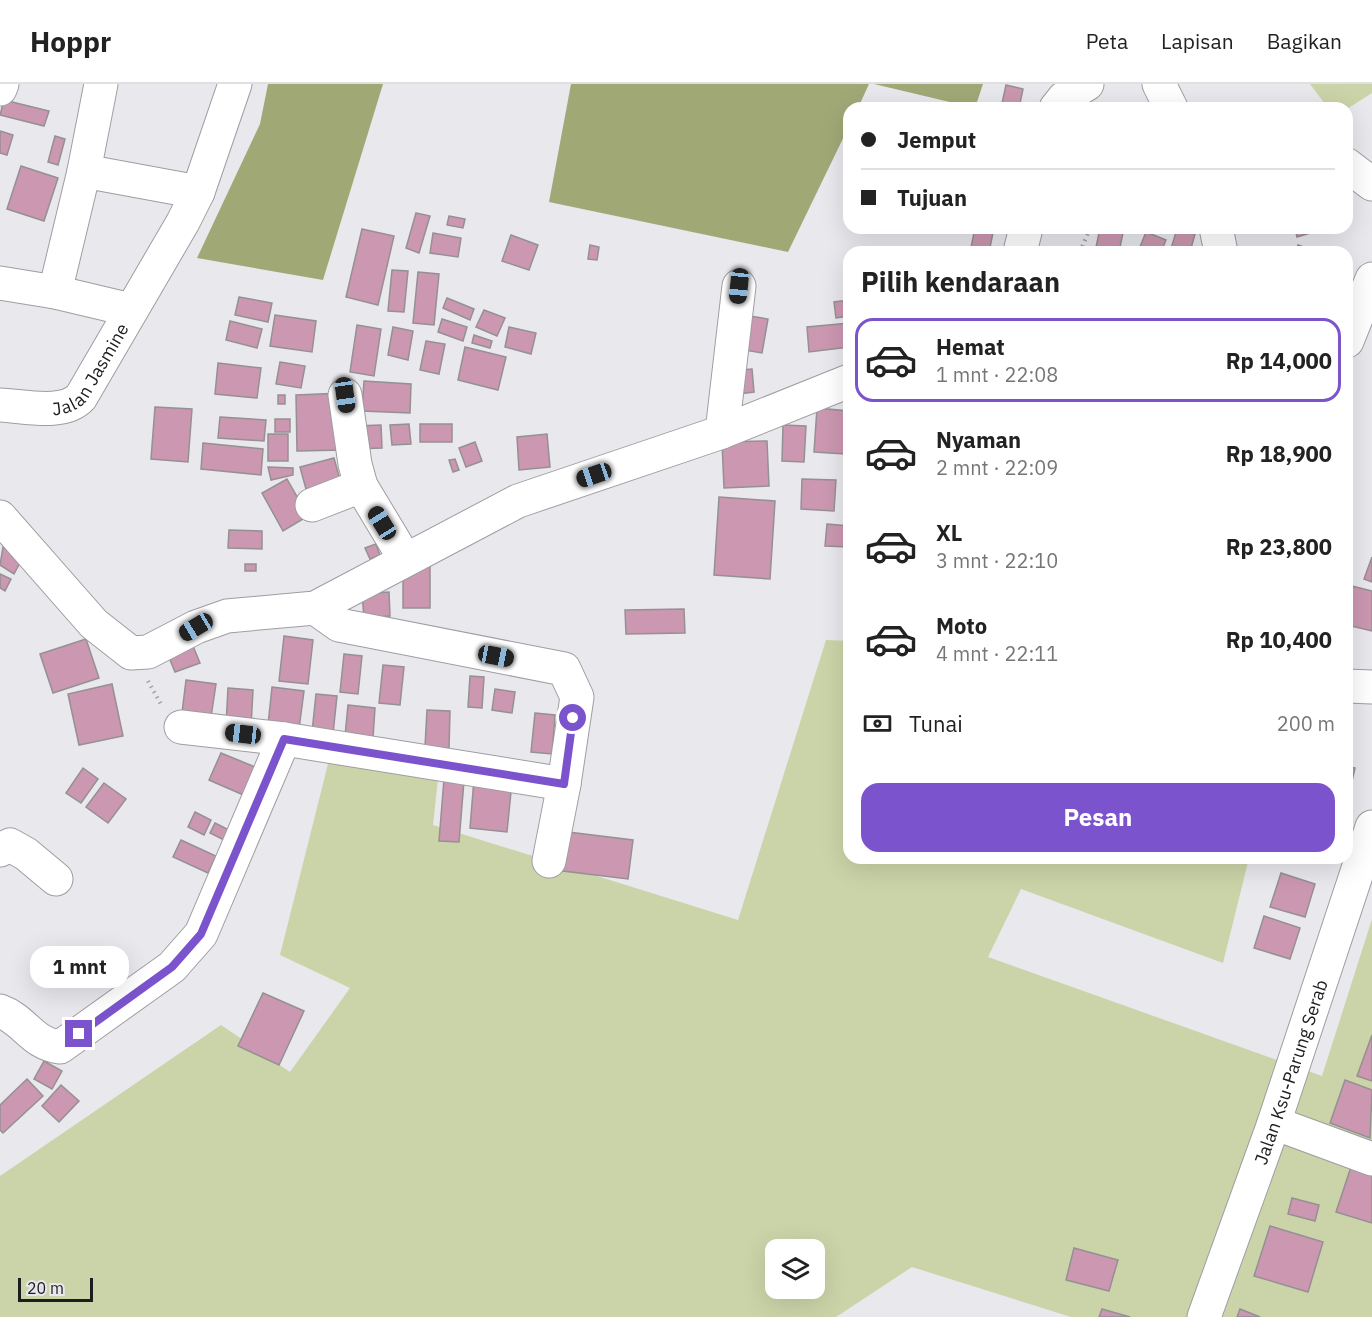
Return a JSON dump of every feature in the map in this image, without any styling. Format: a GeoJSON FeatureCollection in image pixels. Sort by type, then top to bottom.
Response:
{"type":"FeatureCollection","features":[{"type":"Feature","properties":{"kind":"street"},"geometry":{"type":"LineString","coordinates":[[0,89],[2,84]]}},
{"type":"Feature","properties":{"kind":"street"},"geometry":{"type":"LineString","coordinates":[[55,292],[84,171],[100,84]]}},
{"type":"Feature","properties":{"kind":"street","name":"Jalan Jasmine"},"geometry":{"type":"LineString","coordinates":[[0,405],[64,408],[75,404],[88,387],[198,192],[227,114],[235,84]]}},
{"type":"Feature","properties":{"kind":"street"},"geometry":{"type":"LineString","coordinates":[[1061,102],[1087,84]]}},
{"type":"Feature","properties":{"kind":"street"},"geometry":{"type":"LineString","coordinates":[[1160,84],[1168,102]]}},
{"type":"Feature","properties":{"kind":"street"},"geometry":{"type":"LineString","coordinates":[[1353,170],[1372,184]]}},
{"type":"Feature","properties":{"kind":"street"},"geometry":{"type":"LineString","coordinates":[[84,171],[198,192]]}},
{"type":"Feature","properties":{"kind":"street"},"geometry":{"type":"LineString","coordinates":[[1356,338],[1372,279]]}},
{"type":"Feature","properties":{"kind":"street","name":"Jalan Jasmine"},"geometry":{"type":"LineString","coordinates":[[0,283],[55,292],[131,310]]}},
{"type":"Feature","properties":{"kind":"street"},"geometry":{"type":"LineString","coordinates":[[722,432],[739,286]]}},
{"type":"Feature","properties":{"kind":"street"},"geometry":{"type":"LineString","coordinates":[[0,518],[94,624],[131,653],[156,649],[196,627],[227,616],[315,608],[518,501],[722,432],[843,383]]}},
{"type":"Feature","properties":{"kind":"street"},"geometry":{"type":"LineString","coordinates":[[345,395],[355,464],[361,486],[405,559]]}},
{"type":"Feature","properties":{"kind":"street"},"geometry":{"type":"LineString","coordinates":[[312,505],[361,486]]}},
{"type":"Feature","properties":{"kind":"street"},"geometry":{"type":"LineString","coordinates":[[315,608],[339,625],[564,669],[577,697],[564,784],[549,861]]}},
{"type":"Feature","properties":{"kind":"street"},"geometry":{"type":"LineString","coordinates":[[1353,686],[1372,687]]}},
{"type":"Feature","properties":{"kind":"street"},"geometry":{"type":"LineString","coordinates":[[181,727],[284,739],[564,784]]}},
{"type":"Feature","properties":{"kind":"street"},"geometry":{"type":"LineString","coordinates":[[0,1011],[8,1014],[46,1046],[60,1047],[172,967],[201,934],[284,739]]}},
{"type":"Feature","properties":{"kind":"street","name":"Jalan Ksu-Parung Serab"},"geometry":{"type":"LineString","coordinates":[[1204,1317],[1274,1124],[1372,827]]}},
{"type":"Feature","properties":{"kind":"street"},"geometry":{"type":"LineString","coordinates":[[3,845],[26,854],[56,879]]}},
{"type":"Feature","properties":{"kind":"street"},"geometry":{"type":"LineString","coordinates":[[1274,1124],[1372,1159]]}},
{"type":"Feature","properties":{"kind":"path"},"geometry":{"type":"LineString","coordinates":[[131,653],[164,709],[181,727]]}},
{"type":"Feature","properties":{"kind":"green space"},"geometry":{"type":"Polygon","coordinates":[[[268,84],[383,84],[323,280],[197,258],[260,124],[268,84]]]}},
{"type":"Feature","properties":{"kind":"green space"},"geometry":{"type":"Polygon","coordinates":[[[571,84],[869,84],[861,102],[843,102],[843,138],[788,252],[549,202],[571,84]]]}},
{"type":"Feature","properties":{"kind":"green space"},"geometry":{"type":"Polygon","coordinates":[[[874,84],[983,84],[977,102],[950,102],[874,84]]]}},
{"type":"Feature","properties":{"kind":"green space"},"geometry":{"type":"Polygon","coordinates":[[[1310,84],[1372,84],[1372,93],[1353,105],[1353,102],[1324,102],[1310,84]]]}},
{"type":"Feature","properties":{"kind":"green space"},"geometry":{"type":"Polygon","coordinates":[[[826,640],[843,641],[843,864],[1248,864],[1223,963],[1021,889],[988,957],[1322,1076],[1372,919],[1372,1317],[1071,1317],[912,1267],[836,1317],[0,1317],[0,1176],[221,1025],[290,1072],[350,988],[280,955],[334,740],[441,751],[433,825],[738,920],[826,640]]]}},
{"type":"Feature","properties":{"kind":"building"},"geometry":{"type":"Polygon","coordinates":[[[1006,85],[1023,89],[1020,102],[1002,102],[1006,85]]]}},
{"type":"Feature","properties":{"kind":"building"},"geometry":{"type":"Polygon","coordinates":[[[4,100],[49,111],[44,126],[0,115],[4,100]]]}},
{"type":"Feature","properties":{"kind":"building"},"geometry":{"type":"Polygon","coordinates":[[[0,131],[13,135],[7,155],[0,153],[0,131]]]}},
{"type":"Feature","properties":{"kind":"building"},"geometry":{"type":"Polygon","coordinates":[[[55,136],[65,139],[58,165],[48,162],[55,136]]]}},
{"type":"Feature","properties":{"kind":"building"},"geometry":{"type":"Polygon","coordinates":[[[21,166],[58,178],[44,221],[7,209],[21,166]]]}},
{"type":"Feature","properties":{"kind":"building"},"geometry":{"type":"Polygon","coordinates":[[[416,213],[430,216],[419,253],[406,248],[416,213]]]}},
{"type":"Feature","properties":{"kind":"building"},"geometry":{"type":"Polygon","coordinates":[[[449,216],[465,219],[463,228],[447,225],[449,216]]]}},
{"type":"Feature","properties":{"kind":"building"},"geometry":{"type":"Polygon","coordinates":[[[362,229],[394,236],[378,305],[346,297],[362,229]]]}},
{"type":"Feature","properties":{"kind":"building"},"geometry":{"type":"Polygon","coordinates":[[[433,233],[461,238],[458,257],[430,253],[433,233]]]}},
{"type":"Feature","properties":{"kind":"building"},"geometry":{"type":"Polygon","coordinates":[[[974,234],[993,234],[990,246],[971,246],[974,234]]]}},
{"type":"Feature","properties":{"kind":"building"},"geometry":{"type":"Polygon","coordinates":[[[1099,234],[1123,234],[1120,246],[1096,246],[1099,234]]]}},
{"type":"Feature","properties":{"kind":"building"},"geometry":{"type":"Polygon","coordinates":[[[1145,234],[1166,240],[1164,246],[1140,246],[1145,234]]]}},
{"type":"Feature","properties":{"kind":"building"},"geometry":{"type":"Polygon","coordinates":[[[1175,234],[1195,234],[1192,246],[1172,246],[1175,234]]]}},
{"type":"Feature","properties":{"kind":"building"},"geometry":{"type":"Polygon","coordinates":[[[511,235],[538,245],[529,270],[502,261],[511,235]]]}},
{"type":"Feature","properties":{"kind":"building"},"geometry":{"type":"Polygon","coordinates":[[[590,245],[599,247],[597,260],[588,259],[590,245]]]}},
{"type":"Feature","properties":{"kind":"building"},"geometry":{"type":"Polygon","coordinates":[[[392,270],[408,271],[404,312],[388,311],[392,270]]]}},
{"type":"Feature","properties":{"kind":"building"},"geometry":{"type":"Polygon","coordinates":[[[418,272],[439,274],[434,325],[413,323],[418,272]]]}},
{"type":"Feature","properties":{"kind":"building"},"geometry":{"type":"Polygon","coordinates":[[[239,297],[272,303],[268,322],[235,315],[239,297]]]}},
{"type":"Feature","properties":{"kind":"building"},"geometry":{"type":"Polygon","coordinates":[[[447,298],[474,309],[470,320],[443,308],[447,298]]]}},
{"type":"Feature","properties":{"kind":"building"},"geometry":{"type":"Polygon","coordinates":[[[843,301],[843,317],[836,318],[834,302],[843,301]]]}},
{"type":"Feature","properties":{"kind":"building"},"geometry":{"type":"Polygon","coordinates":[[[484,310],[505,318],[497,336],[476,327],[484,310]]]}},
{"type":"Feature","properties":{"kind":"building"},"geometry":{"type":"Polygon","coordinates":[[[737,314],[768,319],[762,353],[732,348],[737,314]]]}},
{"type":"Feature","properties":{"kind":"building"},"geometry":{"type":"Polygon","coordinates":[[[275,315],[316,321],[312,352],[270,346],[275,315]]]}},
{"type":"Feature","properties":{"kind":"building"},"geometry":{"type":"Polygon","coordinates":[[[442,319],[467,327],[463,341],[438,332],[442,319]]]}},
{"type":"Feature","properties":{"kind":"building"},"geometry":{"type":"Polygon","coordinates":[[[230,321],[262,329],[257,348],[226,340],[230,321]]]}},
{"type":"Feature","properties":{"kind":"building"},"geometry":{"type":"Polygon","coordinates":[[[843,324],[843,348],[809,352],[807,327],[843,324]]]}},
{"type":"Feature","properties":{"kind":"building"},"geometry":{"type":"Polygon","coordinates":[[[357,325],[381,329],[374,376],[350,372],[357,325]]]}},
{"type":"Feature","properties":{"kind":"building"},"geometry":{"type":"Polygon","coordinates":[[[393,327],[413,331],[408,360],[388,355],[393,327]]]}},
{"type":"Feature","properties":{"kind":"building"},"geometry":{"type":"Polygon","coordinates":[[[509,327],[536,333],[531,354],[505,347],[509,327]]]}},
{"type":"Feature","properties":{"kind":"building"},"geometry":{"type":"Polygon","coordinates":[[[474,335],[492,341],[490,348],[472,343],[474,335]]]}},
{"type":"Feature","properties":{"kind":"building"},"geometry":{"type":"Polygon","coordinates":[[[426,341],[445,344],[439,374],[420,370],[426,341]]]}},
{"type":"Feature","properties":{"kind":"building"},"geometry":{"type":"Polygon","coordinates":[[[465,347],[506,357],[498,390],[458,380],[465,347]]]}},
{"type":"Feature","properties":{"kind":"building"},"geometry":{"type":"Polygon","coordinates":[[[280,362],[305,366],[301,388],[276,384],[280,362]]]}},
{"type":"Feature","properties":{"kind":"building"},"geometry":{"type":"Polygon","coordinates":[[[218,363],[261,368],[257,398],[215,394],[218,363]]]}},
{"type":"Feature","properties":{"kind":"building"},"geometry":{"type":"Polygon","coordinates":[[[752,369],[754,392],[730,395],[728,371],[752,369]]]}},
{"type":"Feature","properties":{"kind":"building"},"geometry":{"type":"Polygon","coordinates":[[[364,381],[411,384],[410,413],[362,411],[364,381]]]}},
{"type":"Feature","properties":{"kind":"building"},"geometry":{"type":"Polygon","coordinates":[[[343,393],[344,450],[297,451],[296,395],[343,393]]]}},
{"type":"Feature","properties":{"kind":"building"},"geometry":{"type":"Polygon","coordinates":[[[278,395],[285,395],[285,404],[278,404],[278,395]]]}},
{"type":"Feature","properties":{"kind":"building"},"geometry":{"type":"Polygon","coordinates":[[[155,407],[192,409],[188,462],[151,459],[155,407]]]}},
{"type":"Feature","properties":{"kind":"building"},"geometry":{"type":"Polygon","coordinates":[[[817,408],[843,410],[843,454],[814,452],[817,408]]]}},
{"type":"Feature","properties":{"kind":"building"},"geometry":{"type":"Polygon","coordinates":[[[220,417],[266,420],[264,441],[218,438],[220,417]]]}},
{"type":"Feature","properties":{"kind":"building"},"geometry":{"type":"Polygon","coordinates":[[[275,419],[290,419],[290,432],[275,432],[275,419]]]}},
{"type":"Feature","properties":{"kind":"building"},"geometry":{"type":"Polygon","coordinates":[[[409,424],[411,444],[392,445],[390,425],[409,424]]]}},
{"type":"Feature","properties":{"kind":"building"},"geometry":{"type":"Polygon","coordinates":[[[420,424],[452,424],[452,442],[420,442],[420,424]]]}},
{"type":"Feature","properties":{"kind":"building"},"geometry":{"type":"Polygon","coordinates":[[[381,425],[382,448],[354,449],[353,426],[381,425]]]}},
{"type":"Feature","properties":{"kind":"building"},"geometry":{"type":"Polygon","coordinates":[[[783,425],[806,426],[804,462],[782,461],[783,425]]]}},
{"type":"Feature","properties":{"kind":"building"},"geometry":{"type":"Polygon","coordinates":[[[268,434],[288,434],[288,461],[268,461],[268,434]]]}},
{"type":"Feature","properties":{"kind":"building"},"geometry":{"type":"Polygon","coordinates":[[[547,434],[550,467],[519,470],[517,437],[547,434]]]}},
{"type":"Feature","properties":{"kind":"building"},"geometry":{"type":"Polygon","coordinates":[[[767,441],[769,486],[724,488],[722,442],[767,441]]]}},
{"type":"Feature","properties":{"kind":"building"},"geometry":{"type":"Polygon","coordinates":[[[475,442],[482,461],[466,467],[459,448],[475,442]]]}},
{"type":"Feature","properties":{"kind":"building"},"geometry":{"type":"Polygon","coordinates":[[[203,443],[263,449],[261,475],[201,469],[203,443]]]}},
{"type":"Feature","properties":{"kind":"building"},"geometry":{"type":"Polygon","coordinates":[[[334,458],[340,480],[306,489],[300,467],[334,458]]]}},
{"type":"Feature","properties":{"kind":"building"},"geometry":{"type":"Polygon","coordinates":[[[455,459],[459,470],[453,472],[449,460],[455,459]]]}},
{"type":"Feature","properties":{"kind":"building"},"geometry":{"type":"Polygon","coordinates":[[[268,467],[293,468],[293,475],[271,480],[268,467]]]}},
{"type":"Feature","properties":{"kind":"building"},"geometry":{"type":"Polygon","coordinates":[[[287,479],[308,516],[283,531],[262,493],[287,479]]]}},
{"type":"Feature","properties":{"kind":"building"},"geometry":{"type":"Polygon","coordinates":[[[802,479],[836,480],[834,511],[801,509],[802,479]]]}},
{"type":"Feature","properties":{"kind":"building"},"geometry":{"type":"Polygon","coordinates":[[[719,497],[775,501],[770,579],[714,575],[719,497]]]}},
{"type":"Feature","properties":{"kind":"building"},"geometry":{"type":"Polygon","coordinates":[[[827,524],[843,525],[843,547],[825,546],[827,524]]]}},
{"type":"Feature","properties":{"kind":"building"},"geometry":{"type":"Polygon","coordinates":[[[229,530],[262,531],[262,549],[228,548],[229,530]]]}},
{"type":"Feature","properties":{"kind":"building"},"geometry":{"type":"Polygon","coordinates":[[[376,544],[380,555],[370,559],[365,548],[376,544]]]}},
{"type":"Feature","properties":{"kind":"building"},"geometry":{"type":"Polygon","coordinates":[[[3,547],[22,559],[14,574],[0,565],[3,547]]]}},
{"type":"Feature","properties":{"kind":"building"},"geometry":{"type":"Polygon","coordinates":[[[1372,557],[1372,582],[1364,579],[1372,557]]]}},
{"type":"Feature","properties":{"kind":"building"},"geometry":{"type":"Polygon","coordinates":[[[245,564],[256,564],[256,571],[245,571],[245,564]]]}},
{"type":"Feature","properties":{"kind":"building"},"geometry":{"type":"Polygon","coordinates":[[[403,566],[430,566],[430,608],[403,608],[403,566]]]}},
{"type":"Feature","properties":{"kind":"building"},"geometry":{"type":"Polygon","coordinates":[[[0,574],[11,579],[5,591],[0,588],[0,574]]]}},
{"type":"Feature","properties":{"kind":"building"},"geometry":{"type":"Polygon","coordinates":[[[1353,586],[1372,591],[1372,631],[1353,626],[1353,586]]]}},
{"type":"Feature","properties":{"kind":"building"},"geometry":{"type":"Polygon","coordinates":[[[389,592],[390,616],[364,618],[362,594],[389,592]]]}},
{"type":"Feature","properties":{"kind":"building"},"geometry":{"type":"Polygon","coordinates":[[[684,609],[685,633],[626,634],[625,610],[684,609]]]}},
{"type":"Feature","properties":{"kind":"building"},"geometry":{"type":"Polygon","coordinates":[[[284,636],[313,640],[308,684],[279,681],[284,636]]]}},
{"type":"Feature","properties":{"kind":"building"},"geometry":{"type":"Polygon","coordinates":[[[86,639],[99,678],[53,693],[40,654],[86,639]]]}},
{"type":"Feature","properties":{"kind":"building"},"geometry":{"type":"Polygon","coordinates":[[[193,646],[200,663],[175,672],[168,655],[193,646]]]}},
{"type":"Feature","properties":{"kind":"building"},"geometry":{"type":"Polygon","coordinates":[[[344,654],[362,656],[358,694],[340,692],[344,654]]]}},
{"type":"Feature","properties":{"kind":"building"},"geometry":{"type":"Polygon","coordinates":[[[383,665],[404,667],[400,705],[379,703],[383,665]]]}},
{"type":"Feature","properties":{"kind":"building"},"geometry":{"type":"Polygon","coordinates":[[[470,676],[484,677],[482,708],[468,707],[470,676]]]}},
{"type":"Feature","properties":{"kind":"building"},"geometry":{"type":"Polygon","coordinates":[[[186,680],[216,684],[211,717],[182,713],[186,680]]]}},
{"type":"Feature","properties":{"kind":"building"},"geometry":{"type":"Polygon","coordinates":[[[112,684],[123,736],[79,745],[68,694],[112,684]]]}},
{"type":"Feature","properties":{"kind":"building"},"geometry":{"type":"Polygon","coordinates":[[[272,687],[304,691],[299,729],[268,725],[272,687]]]}},
{"type":"Feature","properties":{"kind":"building"},"geometry":{"type":"Polygon","coordinates":[[[228,688],[253,690],[251,727],[226,725],[228,688]]]}},
{"type":"Feature","properties":{"kind":"building"},"geometry":{"type":"Polygon","coordinates":[[[495,689],[515,692],[512,713],[492,710],[495,689]]]}},
{"type":"Feature","properties":{"kind":"building"},"geometry":{"type":"Polygon","coordinates":[[[316,694],[337,696],[333,734],[312,732],[316,694]]]}},
{"type":"Feature","properties":{"kind":"building"},"geometry":{"type":"Polygon","coordinates":[[[348,705],[375,708],[373,738],[345,736],[348,705]]]}},
{"type":"Feature","properties":{"kind":"building"},"geometry":{"type":"Polygon","coordinates":[[[427,710],[450,711],[449,748],[425,747],[427,710]]]}},
{"type":"Feature","properties":{"kind":"building"},"geometry":{"type":"Polygon","coordinates":[[[535,713],[555,715],[552,754],[531,752],[535,713]]]}},
{"type":"Feature","properties":{"kind":"building"},"geometry":{"type":"Polygon","coordinates":[[[221,753],[260,769],[248,797],[209,780],[221,753]]]}},
{"type":"Feature","properties":{"kind":"building"},"geometry":{"type":"Polygon","coordinates":[[[83,768],[98,779],[81,803],[66,793],[83,768]]]}},
{"type":"Feature","properties":{"kind":"building"},"geometry":{"type":"Polygon","coordinates":[[[444,779],[464,781],[459,842],[439,841],[444,779]]]}},
{"type":"Feature","properties":{"kind":"building"},"geometry":{"type":"Polygon","coordinates":[[[474,779],[512,782],[507,832],[470,828],[474,779]]]}},
{"type":"Feature","properties":{"kind":"building"},"geometry":{"type":"Polygon","coordinates":[[[104,783],[126,799],[108,823],[86,807],[104,783]]]}},
{"type":"Feature","properties":{"kind":"building"},"geometry":{"type":"Polygon","coordinates":[[[195,812],[211,820],[204,835],[188,827],[195,812]]]}},
{"type":"Feature","properties":{"kind":"building"},"geometry":{"type":"Polygon","coordinates":[[[215,823],[231,831],[226,841],[210,833],[215,823]]]}},
{"type":"Feature","properties":{"kind":"building"},"geometry":{"type":"Polygon","coordinates":[[[568,832],[633,840],[628,879],[563,871],[568,832]]]}},
{"type":"Feature","properties":{"kind":"building"},"geometry":{"type":"Polygon","coordinates":[[[181,840],[216,856],[208,873],[173,857],[181,840]]]}},
{"type":"Feature","properties":{"kind":"building"},"geometry":{"type":"Polygon","coordinates":[[[1281,873],[1315,884],[1305,917],[1270,907],[1281,873]]]}},
{"type":"Feature","properties":{"kind":"building"},"geometry":{"type":"Polygon","coordinates":[[[1264,916],[1300,928],[1290,959],[1254,948],[1264,916]]]}},
{"type":"Feature","properties":{"kind":"building"},"geometry":{"type":"Polygon","coordinates":[[[263,993],[304,1011],[279,1065],[238,1046],[263,993]]]}},
{"type":"Feature","properties":{"kind":"building"},"geometry":{"type":"Polygon","coordinates":[[[1372,1035],[1372,1081],[1357,1076],[1372,1035]]]}},
{"type":"Feature","properties":{"kind":"building"},"geometry":{"type":"Polygon","coordinates":[[[44,1061],[62,1071],[52,1089],[34,1079],[44,1061]]]}},
{"type":"Feature","properties":{"kind":"building"},"geometry":{"type":"Polygon","coordinates":[[[27,1079],[43,1096],[3,1133],[0,1130],[0,1105],[27,1079]]]}},
{"type":"Feature","properties":{"kind":"building"},"geometry":{"type":"Polygon","coordinates":[[[1345,1080],[1372,1090],[1370,1138],[1330,1123],[1345,1080]]]}},
{"type":"Feature","properties":{"kind":"building"},"geometry":{"type":"Polygon","coordinates":[[[61,1085],[79,1101],[59,1122],[42,1106],[61,1085]]]}},
{"type":"Feature","properties":{"kind":"building"},"geometry":{"type":"Polygon","coordinates":[[[1352,1164],[1372,1170],[1372,1223],[1336,1212],[1352,1164]]]}},
{"type":"Feature","properties":{"kind":"building"},"geometry":{"type":"Polygon","coordinates":[[[1292,1198],[1319,1205],[1315,1221],[1288,1214],[1292,1198]]]}},
{"type":"Feature","properties":{"kind":"building"},"geometry":{"type":"Polygon","coordinates":[[[1270,1226],[1323,1242],[1308,1292],[1254,1276],[1270,1226]]]}},
{"type":"Feature","properties":{"kind":"building"},"geometry":{"type":"Polygon","coordinates":[[[1074,1248],[1118,1260],[1109,1291],[1066,1280],[1074,1248]]]}},
{"type":"Feature","properties":{"kind":"building"},"geometry":{"type":"Polygon","coordinates":[[[1102,1309],[1130,1317],[1099,1317],[1102,1309]]]}},
{"type":"Feature","properties":{"kind":"building"},"geometry":{"type":"Polygon","coordinates":[[[1240,1309],[1260,1317],[1237,1317],[1240,1309]]]}},
{"type":"Feature","properties":{"kind":"route"},"geometry":{"type":"LineString","coordinates":[[79,1034],[172,967],[201,934],[284,739],[564,784],[573,718]]}}]}
